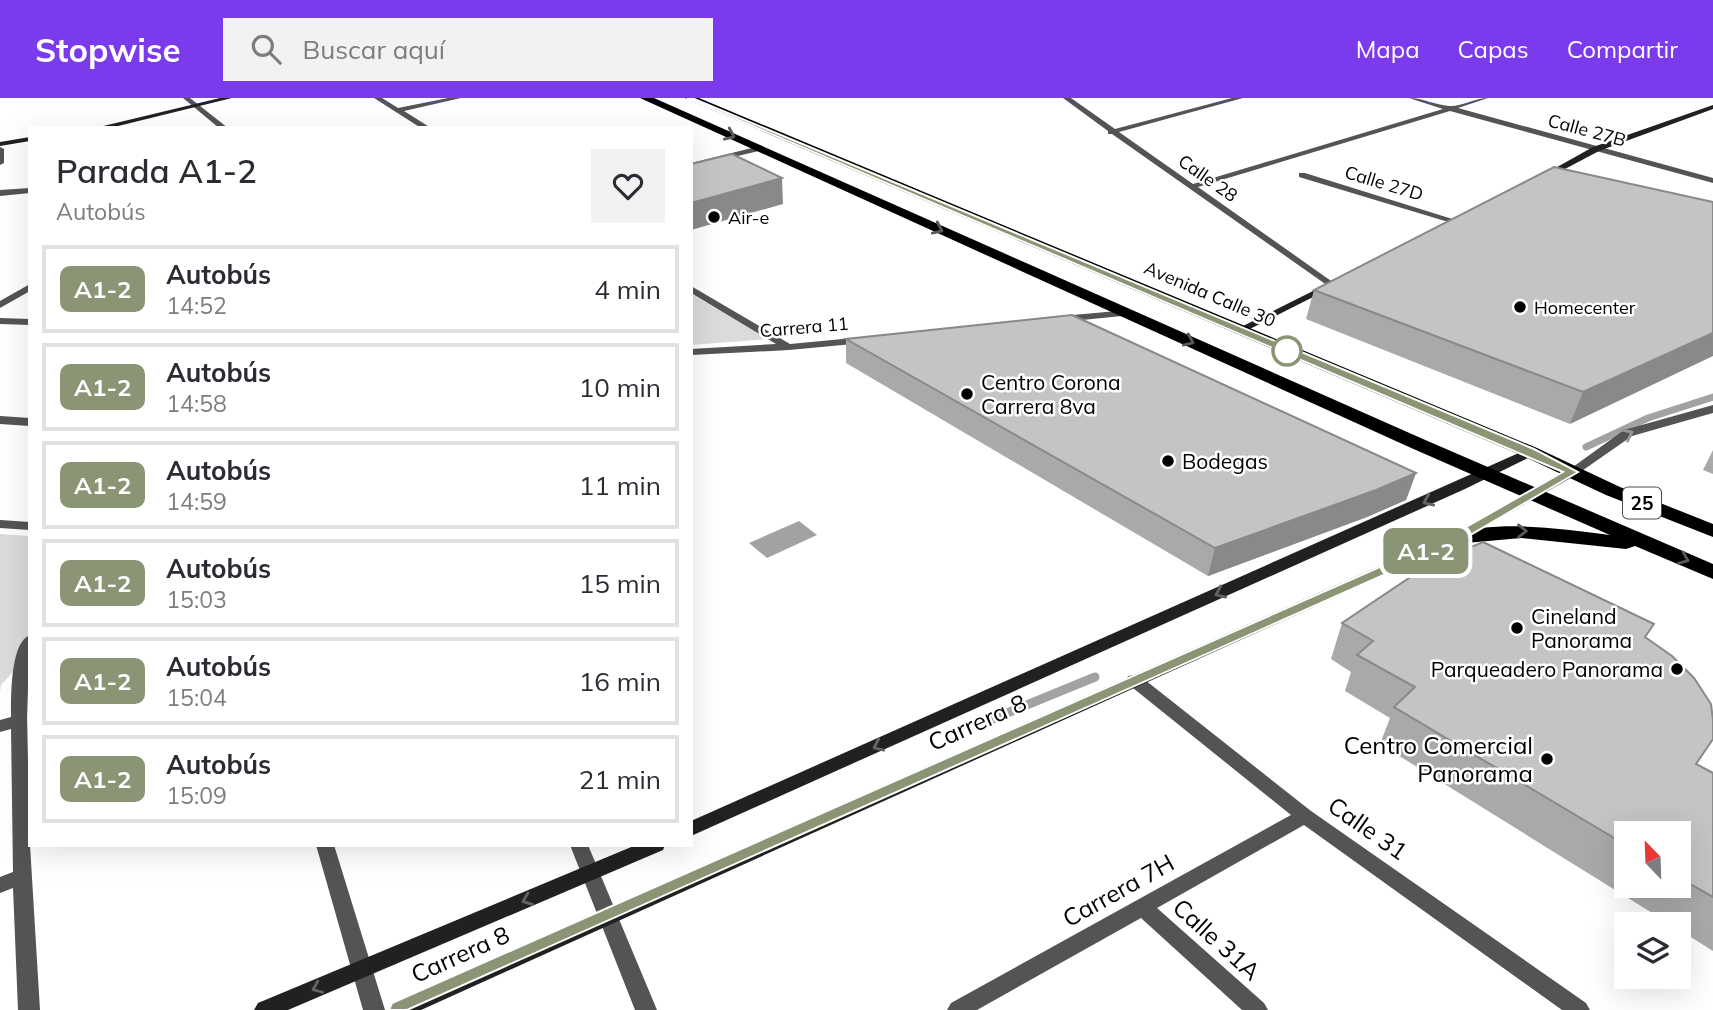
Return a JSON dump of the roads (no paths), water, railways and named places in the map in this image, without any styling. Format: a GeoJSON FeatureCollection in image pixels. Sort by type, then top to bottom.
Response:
{"type":"FeatureCollection","features":[{"type":"Feature","properties":{"kind":"highway","name":"25"},"geometry":{"type":"LineString","coordinates":[[645,98],[1405,438],[1490,473],[1576,514],[1713,572]]}},
{"type":"Feature","properties":{"kind":"highway","name":"Avenida Calle 30"},"geometry":{"type":"LineString","coordinates":[[690,98],[1713,531]]}},
{"type":"Feature","properties":{"kind":"highway"},"geometry":{"type":"LineString","coordinates":[[1455,538],[1495,532],[1545,532],[1655,546]]}},
{"type":"Feature","properties":{"kind":"street"},"geometry":{"type":"LineString","coordinates":[[186,98],[222,126]]}},
{"type":"Feature","properties":{"kind":"street"},"geometry":{"type":"LineString","coordinates":[[108,126],[229,98]]}},
{"type":"Feature","properties":{"kind":"street"},"geometry":{"type":"LineString","coordinates":[[377,98],[424,126]]}},
{"type":"Feature","properties":{"kind":"street"},"geometry":{"type":"LineString","coordinates":[[398,110],[458,98]]}},
{"type":"Feature","properties":{"kind":"street","name":"Calle 28"},"geometry":{"type":"LineString","coordinates":[[1066,98],[1331,285]]}},
{"type":"Feature","properties":{"kind":"street"},"geometry":{"type":"LineString","coordinates":[[1111,132],[1240,98]]}},
{"type":"Feature","properties":{"kind":"street","name":"Calle 27B"},"geometry":{"type":"LineString","coordinates":[[1412,98],[1713,181]]}},
{"type":"Feature","properties":{"kind":"street"},"geometry":{"type":"LineString","coordinates":[[1194,186],[1485,98]]}},
{"type":"Feature","properties":{"kind":"street"},"geometry":{"type":"LineString","coordinates":[[1536,180],[1596,149],[1713,107]]}},
{"type":"Feature","properties":{"kind":"street"},"geometry":{"type":"LineString","coordinates":[[0,144],[28,139]]}},
{"type":"Feature","properties":{"kind":"street"},"geometry":{"type":"LineString","coordinates":[[693,165],[760,148]]}},
{"type":"Feature","properties":{"kind":"street"},"geometry":{"type":"LineString","coordinates":[[0,149],[0,163]]}},
{"type":"Feature","properties":{"kind":"street","name":"Calle 27D"},"geometry":{"type":"LineString","coordinates":[[1302,175],[1458,222]]}},
{"type":"Feature","properties":{"kind":"street"},"geometry":{"type":"LineString","coordinates":[[0,193],[28,190]]}},
{"type":"Feature","properties":{"kind":"street"},"geometry":{"type":"LineString","coordinates":[[1446,228],[1469,216]]}},
{"type":"Feature","properties":{"kind":"street"},"geometry":{"type":"LineString","coordinates":[[1238,331],[1342,280]]}},
{"type":"Feature","properties":{"kind":"street"},"geometry":{"type":"LineString","coordinates":[[0,305],[28,287]]}},
{"type":"Feature","properties":{"kind":"street"},"geometry":{"type":"LineString","coordinates":[[693,290],[789,347]]}},
{"type":"Feature","properties":{"kind":"street"},"geometry":{"type":"LineString","coordinates":[[1050,320],[1128,313]]}},
{"type":"Feature","properties":{"kind":"street"},"geometry":{"type":"LineString","coordinates":[[0,321],[28,322]]}},
{"type":"Feature","properties":{"kind":"street","name":"Carrera 11"},"geometry":{"type":"LineString","coordinates":[[693,352],[872,339]]}},
{"type":"Feature","properties":{"kind":"street"},"geometry":{"type":"LineString","coordinates":[[1572,472],[1628,433],[1690,414],[1713,410]]}},
{"type":"Feature","properties":{"kind":"street"},"geometry":{"type":"LineString","coordinates":[[0,420],[28,422]]}},
{"type":"Feature","properties":{"kind":"street","name":"Carrera 8"},"geometry":{"type":"LineString","coordinates":[[693,828],[1490,473],[1530,452]]}},
{"type":"Feature","properties":{"kind":"street","name":"Carrera 8"},"geometry":{"type":"LineString","coordinates":[[399,1010],[1455,538],[1572,472]]}},
{"type":"Feature","properties":{"kind":"street"},"geometry":{"type":"LineString","coordinates":[[0,524],[28,526]]}},
{"type":"Feature","properties":{"kind":"street"},"geometry":{"type":"LineString","coordinates":[[28,643],[23,651],[19,720],[21,877],[29,1010]]}},
{"type":"Feature","properties":{"kind":"street","name":"Calle 31"},"geometry":{"type":"LineString","coordinates":[[1134,680],[1305,816],[1580,1010]]}},
{"type":"Feature","properties":{"kind":"street"},"geometry":{"type":"LineString","coordinates":[[0,726],[19,720]]}},
{"type":"Feature","properties":{"kind":"street","name":"Carrera 7H"},"geometry":{"type":"LineString","coordinates":[[958,1010],[1305,816]]}},
{"type":"Feature","properties":{"kind":"street"},"geometry":{"type":"LineString","coordinates":[[326,847],[374,1010]]}},
{"type":"Feature","properties":{"kind":"street"},"geometry":{"type":"LineString","coordinates":[[580,847],[646,1010]]}},
{"type":"Feature","properties":{"kind":"street","name":"Carrera 8"},"geometry":{"type":"LineString","coordinates":[[265,1010],[651,847]]}},
{"type":"Feature","properties":{"kind":"street"},"geometry":{"type":"LineString","coordinates":[[0,885],[21,877]]}},
{"type":"Feature","properties":{"kind":"street","name":"Calle 31A"},"geometry":{"type":"LineString","coordinates":[[1142,907],[1257,1010]]}},
{"type":"Feature","properties":{"kind":"waterway"},"geometry":{"type":"LineString","coordinates":[[1586,447],[1648,418],[1713,397]]}},
{"type":"Feature","properties":{"kind":"waterway"},"geometry":{"type":"LineString","coordinates":[[978,725],[1095,677]]}},
{"type":"Feature","properties":{"kind":"place","name":"Air-e"},"geometry":{"type":"Point","coordinates":[714,217]}},
{"type":"Feature","properties":{"kind":"place","name":"Homecenter"},"geometry":{"type":"Point","coordinates":[1520,307]}},
{"type":"Feature","properties":{"kind":"place","name":"Centro Corona Carrera 8va"},"geometry":{"type":"Point","coordinates":[967,394]}},
{"type":"Feature","properties":{"kind":"place","name":"Bodegas"},"geometry":{"type":"Point","coordinates":[1168,461]}},
{"type":"Feature","properties":{"kind":"place","name":"Cineland Panorama"},"geometry":{"type":"Point","coordinates":[1517,628]}},
{"type":"Feature","properties":{"kind":"place","name":"Parqueadero Panorama"},"geometry":{"type":"Point","coordinates":[1677,669]}},
{"type":"Feature","properties":{"kind":"place","name":"Centro Comercial Panorama"},"geometry":{"type":"Point","coordinates":[1547,759]}}]}
